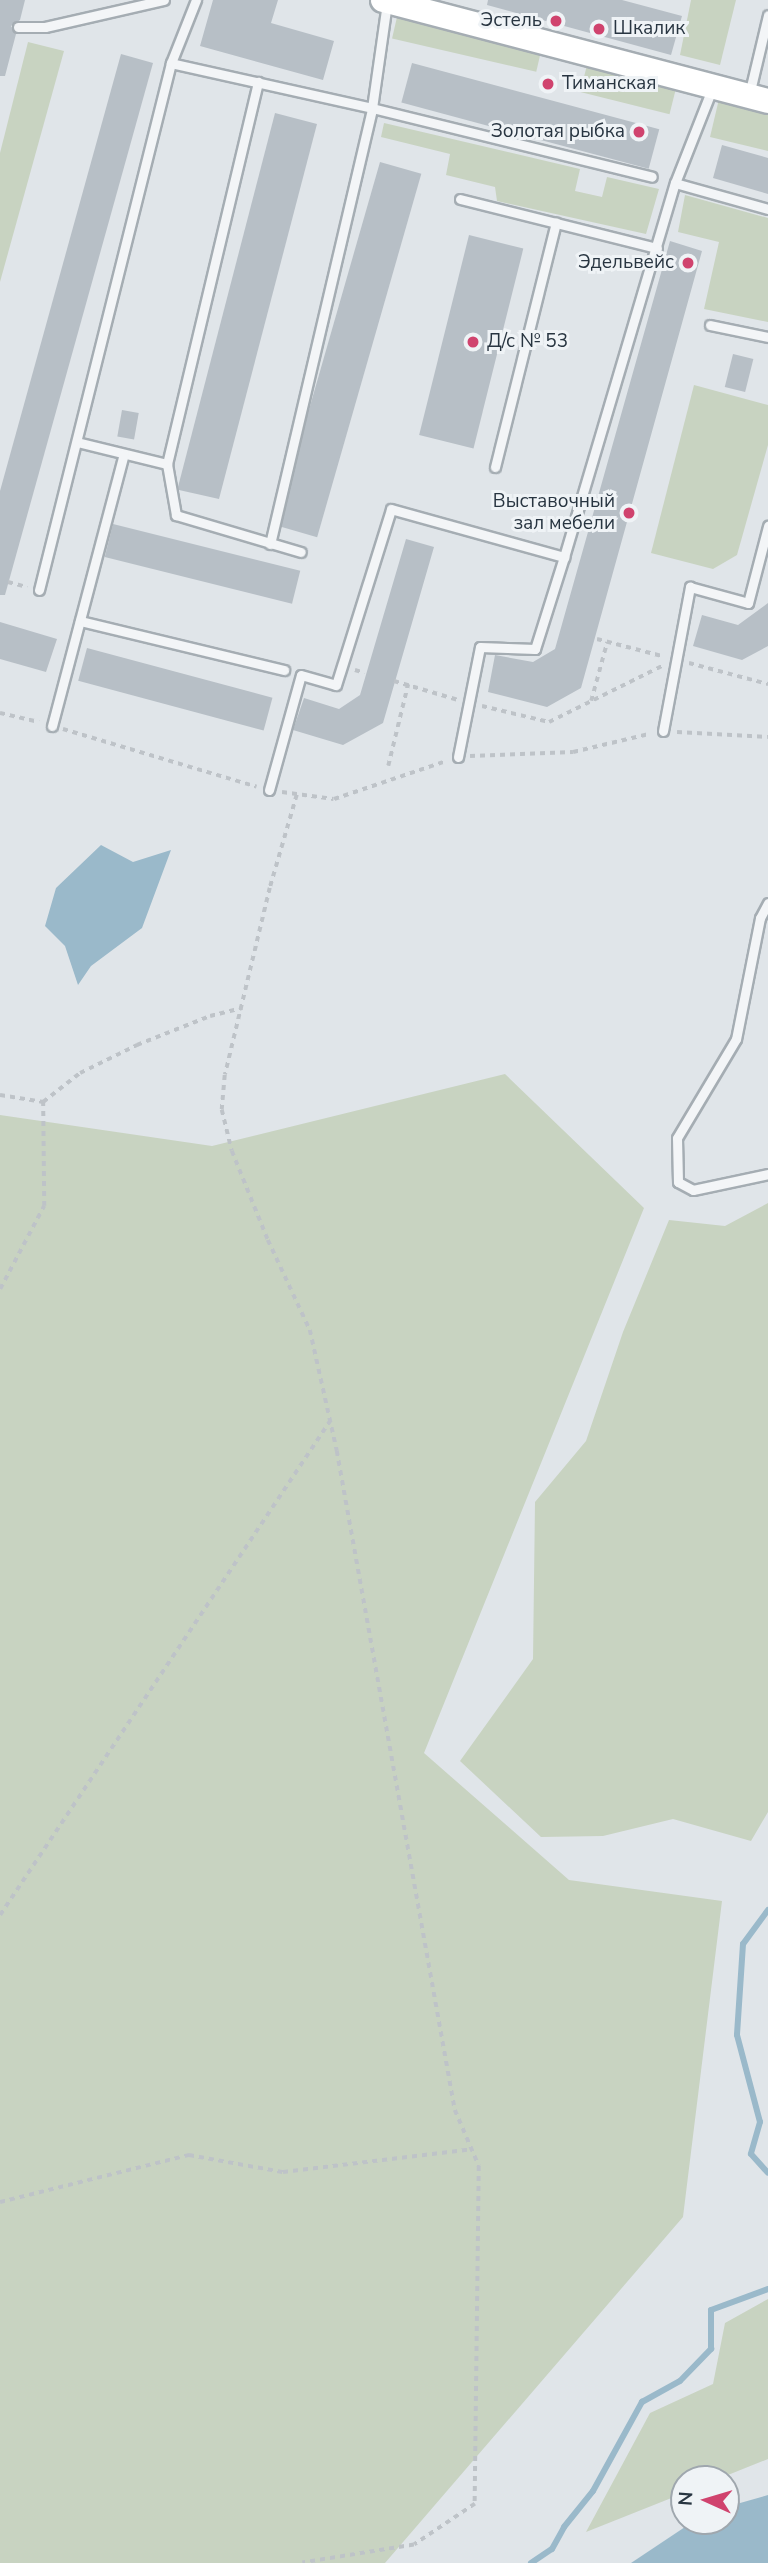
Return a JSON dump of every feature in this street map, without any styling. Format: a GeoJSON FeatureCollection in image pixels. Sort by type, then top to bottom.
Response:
{"type":"FeatureCollection","features":[{"type":"Feature","properties":{"kind":"street"},"geometry":{"type":"LineString","coordinates":[[395,2],[758,99]]}},
{"type":"Feature","properties":{"kind":"lane"},"geometry":{"type":"LineString","coordinates":[[18,27],[45,27],[164,0]]}},
{"type":"Feature","properties":{"kind":"lane"},"geometry":{"type":"LineString","coordinates":[[39,590],[171,63],[196,0]]}},
{"type":"Feature","properties":{"kind":"lane"},"geometry":{"type":"LineString","coordinates":[[270,544],[395,2]]}},
{"type":"Feature","properties":{"kind":"lane"},"geometry":{"type":"LineString","coordinates":[[758,99],[768,15]]}},
{"type":"Feature","properties":{"kind":"lane"},"geometry":{"type":"LineString","coordinates":[[171,63],[372,108],[652,177]]}},
{"type":"Feature","properties":{"kind":"lane"},"geometry":{"type":"LineString","coordinates":[[258,82],[167,464],[176,515],[301,552]]}},
{"type":"Feature","properties":{"kind":"lane"},"geometry":{"type":"LineString","coordinates":[[458,757],[480,647],[535,649],[675,183],[713,87]]}},
{"type":"Feature","properties":{"kind":"lane"},"geometry":{"type":"LineString","coordinates":[[675,183],[768,209]]}},
{"type":"Feature","properties":{"kind":"lane"},"geometry":{"type":"LineString","coordinates":[[460,199],[657,248]]}},
{"type":"Feature","properties":{"kind":"lane"},"geometry":{"type":"LineString","coordinates":[[495,467],[556,223]]}},
{"type":"Feature","properties":{"kind":"lane"},"geometry":{"type":"LineString","coordinates":[[710,325],[768,337]]}},
{"type":"Feature","properties":{"kind":"lane"},"geometry":{"type":"LineString","coordinates":[[77,442],[167,464]]}},
{"type":"Feature","properties":{"kind":"lane"},"geometry":{"type":"LineString","coordinates":[[52,726],[124,454]]}},
{"type":"Feature","properties":{"kind":"lane"},"geometry":{"type":"LineString","coordinates":[[269,790],[302,675],[336,685],[391,509],[564,557]]}},
{"type":"Feature","properties":{"kind":"lane"},"geometry":{"type":"LineString","coordinates":[[663,731],[674,659],[690,587],[748,603],[768,526]]}},
{"type":"Feature","properties":{"kind":"lane"},"geometry":{"type":"LineString","coordinates":[[80,621],[284,670]]}},
{"type":"Feature","properties":{"kind":"lane"},"geometry":{"type":"LineString","coordinates":[[768,903],[760,918],[736,1039],[677,1139],[678,1182],[693,1190],[768,1174]]}},
{"type":"Feature","properties":{"kind":"path"},"geometry":{"type":"LineString","coordinates":[[597,639],[768,684]]}},
{"type":"Feature","properties":{"kind":"path"},"geometry":{"type":"LineString","coordinates":[[590,702],[607,642]]}},
{"type":"Feature","properties":{"kind":"path"},"geometry":{"type":"LineString","coordinates":[[394,681],[468,703],[550,722],[674,659]]}},
{"type":"Feature","properties":{"kind":"path"},"geometry":{"type":"LineString","coordinates":[[388,766],[408,684]]}},
{"type":"Feature","properties":{"kind":"path"},"geometry":{"type":"LineString","coordinates":[[0,713],[269,790],[334,799],[458,757],[573,752],[663,731],[768,737]]}},
{"type":"Feature","properties":{"kind":"path"},"geometry":{"type":"LineString","coordinates":[[297,795],[270,888],[225,1075],[222,1110],[232,1150],[268,1240],[310,1330],[330,1421],[455,2110],[479,2166],[475,2504],[414,2545],[302,2563]]}},
{"type":"Feature","properties":{"kind":"path"},"geometry":{"type":"LineString","coordinates":[[0,1095],[43,1101],[80,1073],[137,1045],[210,1016],[242,1008]]}},
{"type":"Feature","properties":{"kind":"path"},"geometry":{"type":"LineString","coordinates":[[0,1289],[44,1206],[43,1101]]}},
{"type":"Feature","properties":{"kind":"path"},"geometry":{"type":"LineString","coordinates":[[0,1915],[330,1421]]}},
{"type":"Feature","properties":{"kind":"path"},"geometry":{"type":"LineString","coordinates":[[0,2202],[189,2155],[283,2172],[472,2149]]}},
{"type":"Feature","properties":{"kind":"green space"},"geometry":{"type":"Polygon","coordinates":[[[691,0],[736,0],[720,65],[680,55],[691,0]]]}},
{"type":"Feature","properties":{"kind":"green space"},"geometry":{"type":"Polygon","coordinates":[[[397,17],[541,50],[536,72],[392,38],[397,17]]]}},
{"type":"Feature","properties":{"kind":"green space"},"geometry":{"type":"Polygon","coordinates":[[[28,42],[64,51],[0,282],[0,153],[28,42]]]}},
{"type":"Feature","properties":{"kind":"green space"},"geometry":{"type":"Polygon","coordinates":[[[588,61],[677,83],[670,114],[580,92],[588,61]]]}},
{"type":"Feature","properties":{"kind":"green space"},"geometry":{"type":"Polygon","coordinates":[[[719,99],[768,111],[768,151],[710,137],[719,99]]]}},
{"type":"Feature","properties":{"kind":"green space"},"geometry":{"type":"Polygon","coordinates":[[[384,123],[580,169],[575,191],[602,197],[607,177],[659,189],[646,234],[497,201],[495,187],[446,175],[450,154],[381,137],[384,123]]]}},
{"type":"Feature","properties":{"kind":"green space"},"geometry":{"type":"Polygon","coordinates":[[[685,195],[768,218],[768,322],[704,309],[719,242],[678,232],[685,195]]]}},
{"type":"Feature","properties":{"kind":"green space"},"geometry":{"type":"Polygon","coordinates":[[[694,385],[768,405],[768,445],[737,555],[713,569],[651,553],[694,385]]]}},
{"type":"Feature","properties":{"kind":"green space"},"geometry":{"type":"Polygon","coordinates":[[[505,1074],[644,1208],[424,1753],[569,1880],[722,1901],[683,2217],[385,2563],[0,2563],[0,1115],[212,1146],[505,1074]]]}},
{"type":"Feature","properties":{"kind":"green space"},"geometry":{"type":"Polygon","coordinates":[[[768,1203],[768,1812],[751,1841],[673,1819],[603,1836],[541,1837],[460,1761],[533,1659],[535,1502],[586,1441],[623,1332],[669,1220],[725,1226],[768,1203]]]}},
{"type":"Feature","properties":{"kind":"green space"},"geometry":{"type":"Polygon","coordinates":[[[768,2299],[768,2459],[740,2470],[740,2465],[670,2465],[670,2499],[586,2532],[650,2413],[713,2384],[725,2323],[768,2299]]]}},
{"type":"Feature","properties":{"kind":"water"},"geometry":{"type":"Polygon","coordinates":[[[101,845],[133,862],[171,850],[142,928],[91,966],[78,985],[65,946],[45,926],[56,888],[101,845]]]}},
{"type":"Feature","properties":{"kind":"water"},"geometry":{"type":"Polygon","coordinates":[[[768,2495],[768,2563],[631,2563],[673,2535],[740,2535],[740,2503],[768,2495]]]}},
{"type":"Feature","properties":{"kind":"building"},"geometry":{"type":"Polygon","coordinates":[[[0,0],[25,0],[20,20],[11,26],[16,34],[5,76],[0,76],[0,0]]]}},
{"type":"Feature","properties":{"kind":"building"},"geometry":{"type":"Polygon","coordinates":[[[213,0],[278,0],[271,23],[334,41],[323,80],[200,46],[213,0]]]}},
{"type":"Feature","properties":{"kind":"building"},"geometry":{"type":"Polygon","coordinates":[[[488,0],[622,0],[682,16],[671,55],[487,5],[488,0]]]}},
{"type":"Feature","properties":{"kind":"building"},"geometry":{"type":"Polygon","coordinates":[[[121,54],[153,63],[5,595],[0,595],[0,491],[121,54]]]}},
{"type":"Feature","properties":{"kind":"building"},"geometry":{"type":"Polygon","coordinates":[[[412,63],[659,129],[649,169],[401,103],[412,63]]]}},
{"type":"Feature","properties":{"kind":"building"},"geometry":{"type":"Polygon","coordinates":[[[275,113],[317,124],[219,499],[179,490],[178,487],[275,113]]]}},
{"type":"Feature","properties":{"kind":"building"},"geometry":{"type":"Polygon","coordinates":[[[722,145],[768,158],[768,194],[713,178],[722,145]]]}},
{"type":"Feature","properties":{"kind":"building"},"geometry":{"type":"Polygon","coordinates":[[[380,162],[421,174],[317,537],[276,525],[380,162]]]}},
{"type":"Feature","properties":{"kind":"building","name":"Д/с № 53"},"geometry":{"type":"Polygon","coordinates":[[[469,235],[523,249],[474,448],[419,435],[469,235]]]}},
{"type":"Feature","properties":{"kind":"building"},"geometry":{"type":"Polygon","coordinates":[[[670,241],[702,251],[581,688],[547,707],[488,692],[495,655],[533,662],[555,649],[670,241]]]}},
{"type":"Feature","properties":{"kind":"building"},"geometry":{"type":"Polygon","coordinates":[[[733,354],[753,359],[745,392],[725,387],[733,354]]]}},
{"type":"Feature","properties":{"kind":"building"},"geometry":{"type":"Polygon","coordinates":[[[122,410],[139,413],[134,440],[117,437],[122,410]]]}},
{"type":"Feature","properties":{"kind":"building"},"geometry":{"type":"Polygon","coordinates":[[[113,524],[300,571],[292,604],[105,557],[113,524]]]}},
{"type":"Feature","properties":{"kind":"building"},"geometry":{"type":"Polygon","coordinates":[[[406,539],[434,547],[383,723],[343,745],[293,730],[304,698],[339,709],[360,695],[406,539]]]}},
{"type":"Feature","properties":{"kind":"building"},"geometry":{"type":"Polygon","coordinates":[[[768,603],[768,646],[742,660],[693,646],[702,615],[738,625],[768,603]]]}},
{"type":"Feature","properties":{"kind":"building"},"geometry":{"type":"Polygon","coordinates":[[[0,622],[57,639],[46,672],[0,659],[0,622]]]}},
{"type":"Feature","properties":{"kind":"building"},"geometry":{"type":"Polygon","coordinates":[[[87,648],[272,698],[264,731],[78,681],[87,648]]]}},
{"type":"Feature","properties":{"kind":"waterway"},"geometry":{"type":"LineString","coordinates":[[768,1910],[743,1944],[737,2035],[760,2122],[751,2154],[768,2173]]}},
{"type":"Feature","properties":{"kind":"waterway"},"geometry":{"type":"LineString","coordinates":[[531,2563],[552,2549],[564,2527],[593,2491],[642,2402],[680,2381],[711,2349],[711,2310],[768,2289]]}},
{"type":"Feature","properties":{"kind":"place","name":"Эстель"},"geometry":{"type":"Point","coordinates":[556,21]}},
{"type":"Feature","properties":{"kind":"place","name":"Шкалик"},"geometry":{"type":"Point","coordinates":[599,29]}},
{"type":"Feature","properties":{"kind":"place","name":"Тиманская"},"geometry":{"type":"Point","coordinates":[548,84]}},
{"type":"Feature","properties":{"kind":"place","name":"Золотая рыбка"},"geometry":{"type":"Point","coordinates":[639,132]}},
{"type":"Feature","properties":{"kind":"place","name":"Эдельвейс"},"geometry":{"type":"Point","coordinates":[688,263]}},
{"type":"Feature","properties":{"kind":"place","name":"Д/с № 53"},"geometry":{"type":"Point","coordinates":[473,342]}},
{"type":"Feature","properties":{"kind":"place","name":"Выставочный зал мебели"},"geometry":{"type":"Point","coordinates":[629,513]}}]}
